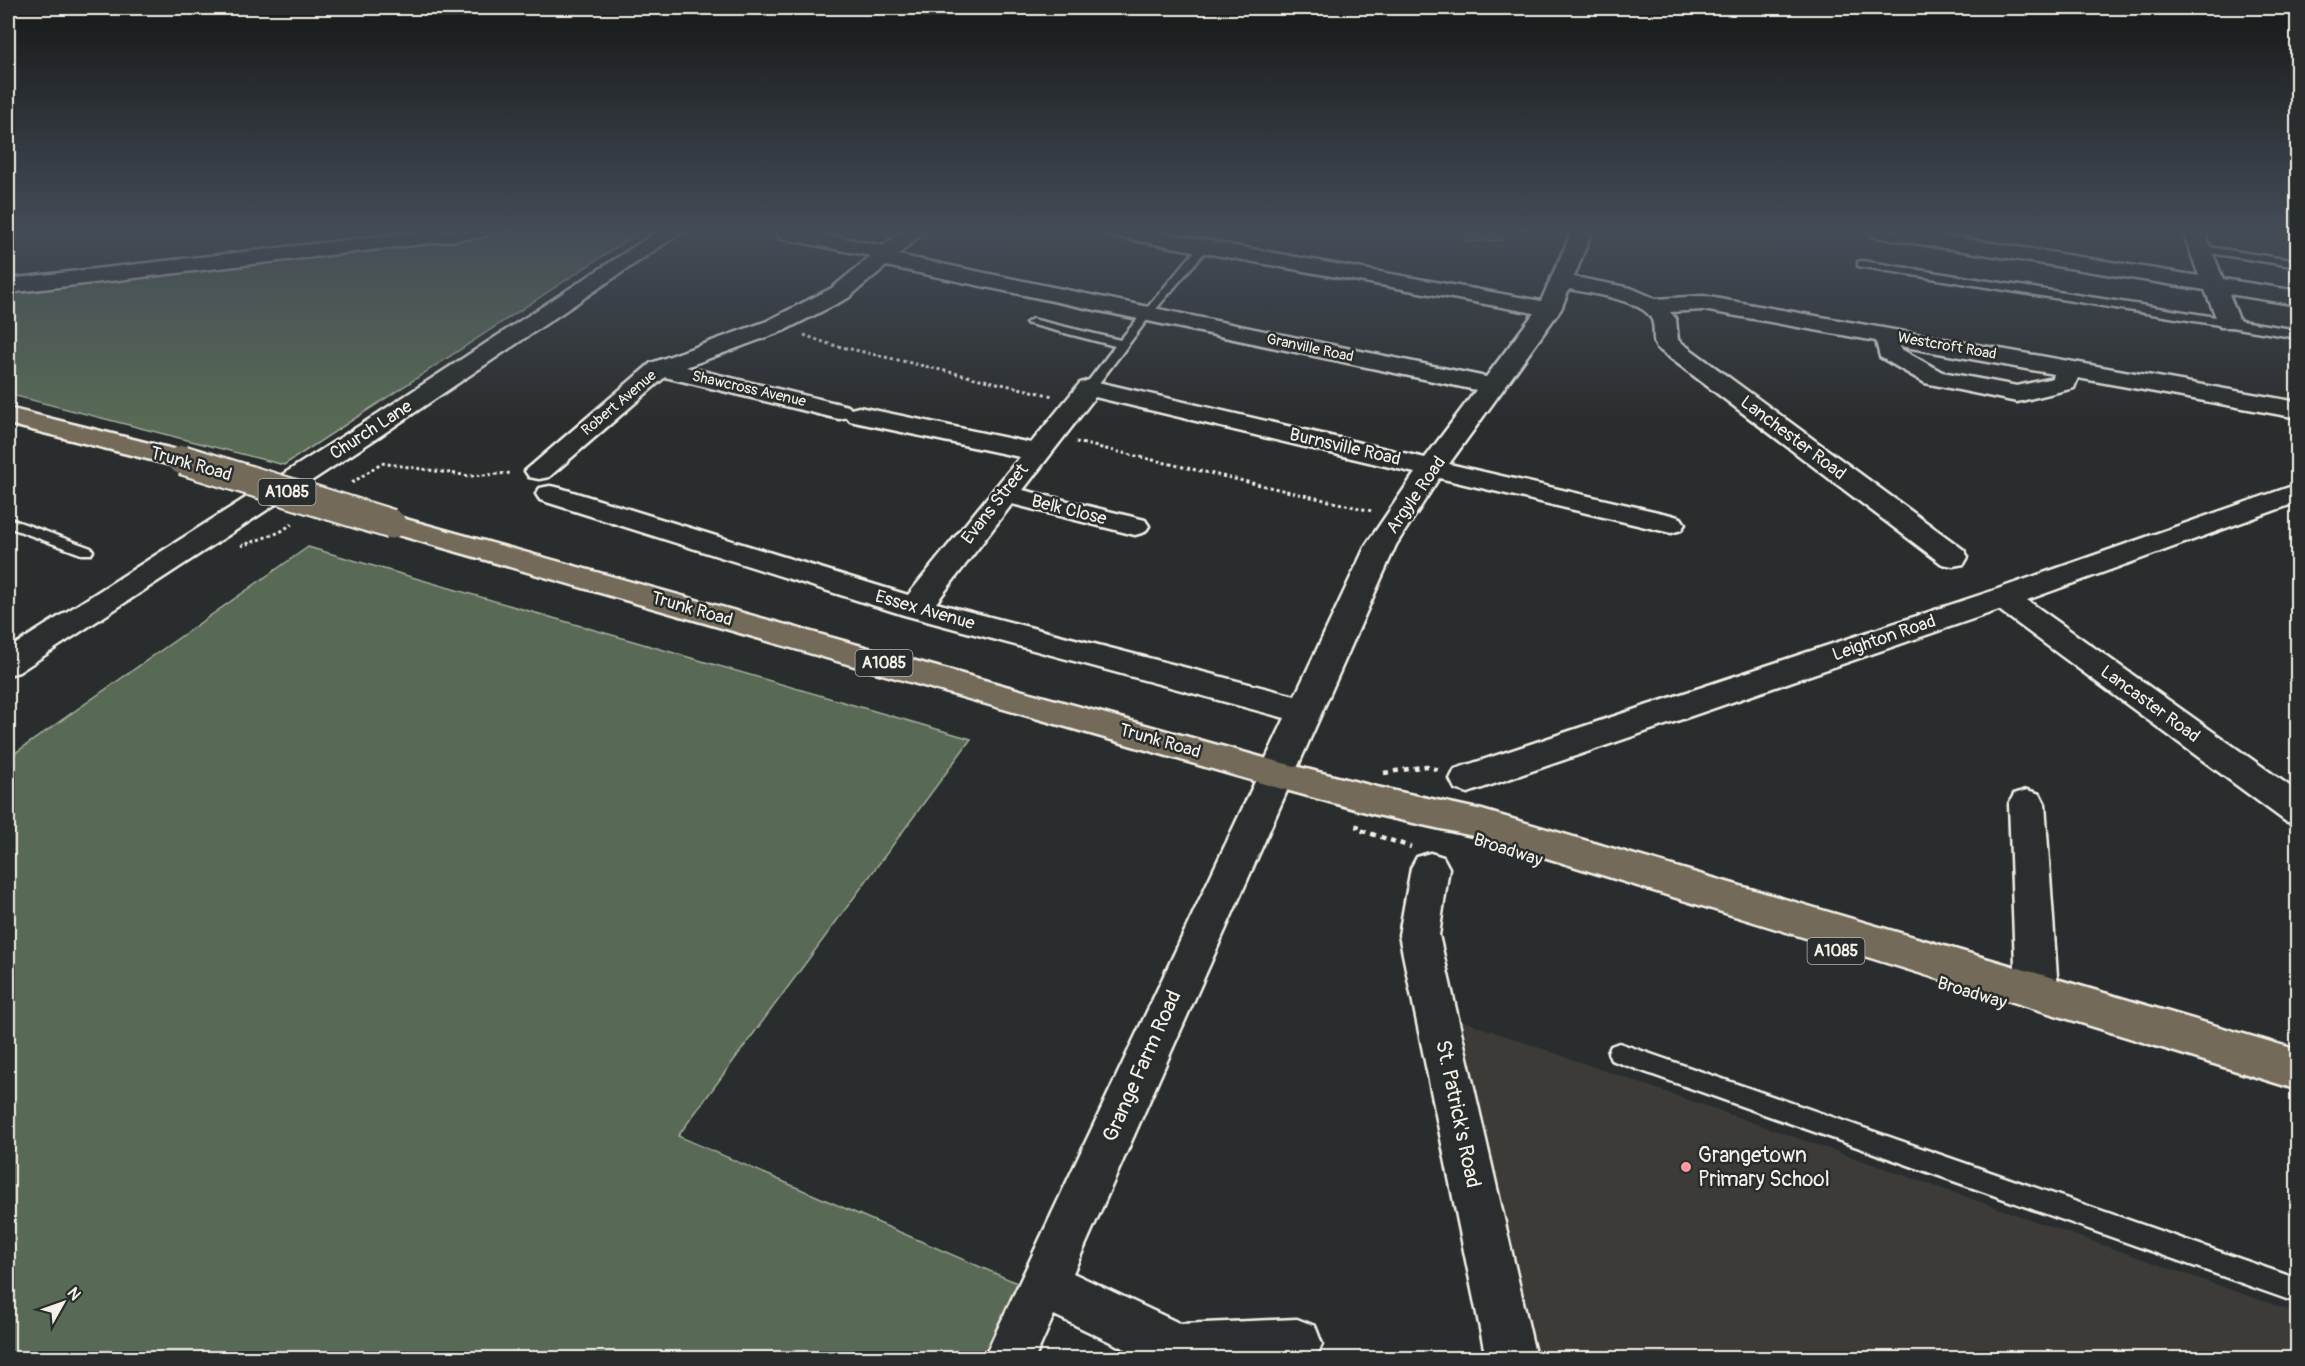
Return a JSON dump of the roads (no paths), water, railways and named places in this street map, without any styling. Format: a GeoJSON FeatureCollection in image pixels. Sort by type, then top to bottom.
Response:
{"type":"FeatureCollection","features":[{"type":"Feature","properties":{"kind":"main road","name":"Trunk Road"},"geometry":{"type":"LineString","coordinates":[[8,416],[183,460],[391,524],[1377,801]]}},
{"type":"Feature","properties":{"kind":"main road","name":"Broadway"},"geometry":{"type":"LineString","coordinates":[[1377,801],[1482,824],[2298,1070]]}},
{"type":"Feature","properties":{"kind":"main road","name":"Broadway"},"geometry":{"type":"LineString","coordinates":[[1377,801],[1481,843],[2298,1092]]}},
{"type":"Feature","properties":{"kind":"street","name":"Church Lane"},"geometry":{"type":"LineString","coordinates":[[8,664],[371,430],[576,295]]}},
{"type":"Feature","properties":{"kind":"street","name":"Robert Avenue"},"geometry":{"type":"LineString","coordinates":[[544,482],[660,368],[775,326],[837,295]]}},
{"type":"Feature","properties":{"kind":"street","name":"Granville Road"},"geometry":{"type":"LineString","coordinates":[[1059,295],[1493,386]]}},
{"type":"Feature","properties":{"kind":"street"},"geometry":{"type":"LineString","coordinates":[[1474,295],[1549,309]]}},
{"type":"Feature","properties":{"kind":"street","name":"Argyle Road"},"geometry":{"type":"LineString","coordinates":[[1275,774],[1381,545],[1432,468],[1549,309],[1556,295]]}},
{"type":"Feature","properties":{"kind":"street","name":"Westcroft Road"},"geometry":{"type":"LineString","coordinates":[[1627,295],[1653,306],[1703,303],[2298,410]]}},
{"type":"Feature","properties":{"kind":"street"},"geometry":{"type":"LineString","coordinates":[[2219,295],[2228,322]]}},
{"type":"Feature","properties":{"kind":"street"},"geometry":{"type":"LineString","coordinates":[[2277,295],[2298,298]]}},
{"type":"Feature","properties":{"kind":"street","name":"Lanchester Road"},"geometry":{"type":"LineString","coordinates":[[1653,306],[1664,319],[1666,343],[1953,557]]}},
{"type":"Feature","properties":{"kind":"street"},"geometry":{"type":"LineString","coordinates":[[1887,335],[1888,352],[1934,378],[2017,394],[2065,383],[2067,368]]}},
{"type":"Feature","properties":{"kind":"street","name":"Shawcross Avenue"},"geometry":{"type":"LineString","coordinates":[[660,368],[849,413],[1042,444]]}},
{"type":"Feature","properties":{"kind":"street","name":"Evans Street"},"geometry":{"type":"LineString","coordinates":[[915,608],[1042,444],[1083,395]]}},
{"type":"Feature","properties":{"kind":"street","name":"Burnsville Road"},"geometry":{"type":"LineString","coordinates":[[1083,395],[1432,468],[1671,524]]}},
{"type":"Feature","properties":{"kind":"street","name":"Essex Avenue"},"geometry":{"type":"LineString","coordinates":[[544,482],[915,608],[1305,711]]}},
{"type":"Feature","properties":{"kind":"street","name":"Leighton Road"},"geometry":{"type":"LineString","coordinates":[[1468,779],[2003,598],[2298,492]]}},
{"type":"Feature","properties":{"kind":"street","name":"Belk Close"},"geometry":{"type":"LineString","coordinates":[[1004,494],[1135,526]]}},
{"type":"Feature","properties":{"kind":"street","name":"Lancaster Road"},"geometry":{"type":"LineString","coordinates":[[2003,598],[2298,811]]}},
{"type":"Feature","properties":{"kind":"street","name":"Grange Farm Road"},"geometry":{"type":"LineString","coordinates":[[1009,1359],[1275,774]]}},
{"type":"Feature","properties":{"kind":"street"},"geometry":{"type":"LineString","coordinates":[[2027,804],[2037,992]]}},
{"type":"Feature","properties":{"kind":"street","name":"St. Patrick's Road"},"geometry":{"type":"LineString","coordinates":[[1430,868],[1419,935],[1511,1359]]}},
{"type":"Feature","properties":{"kind":"street"},"geometry":{"type":"LineString","coordinates":[[1044,1284],[1179,1349],[1297,1344]]}},
{"type":"Feature","properties":{"kind":"lane"},"geometry":{"type":"LineString","coordinates":[[1083,395],[1163,295]]}},
{"type":"Feature","properties":{"kind":"lane"},"geometry":{"type":"LineString","coordinates":[[2056,295],[2298,334]]}},
{"type":"Feature","properties":{"kind":"lane"},"geometry":{"type":"LineString","coordinates":[[1032,323],[1123,344]]}},
{"type":"Feature","properties":{"kind":"lane"},"geometry":{"type":"LineString","coordinates":[[8,522],[86,551]]}},
{"type":"Feature","properties":{"kind":"lane"},"geometry":{"type":"LineString","coordinates":[[1619,1053],[2298,1291]]}},
{"type":"Feature","properties":{"kind":"place","name":"Grangetown Primary School"},"geometry":{"type":"Point","coordinates":[1686,1167]}}]}
